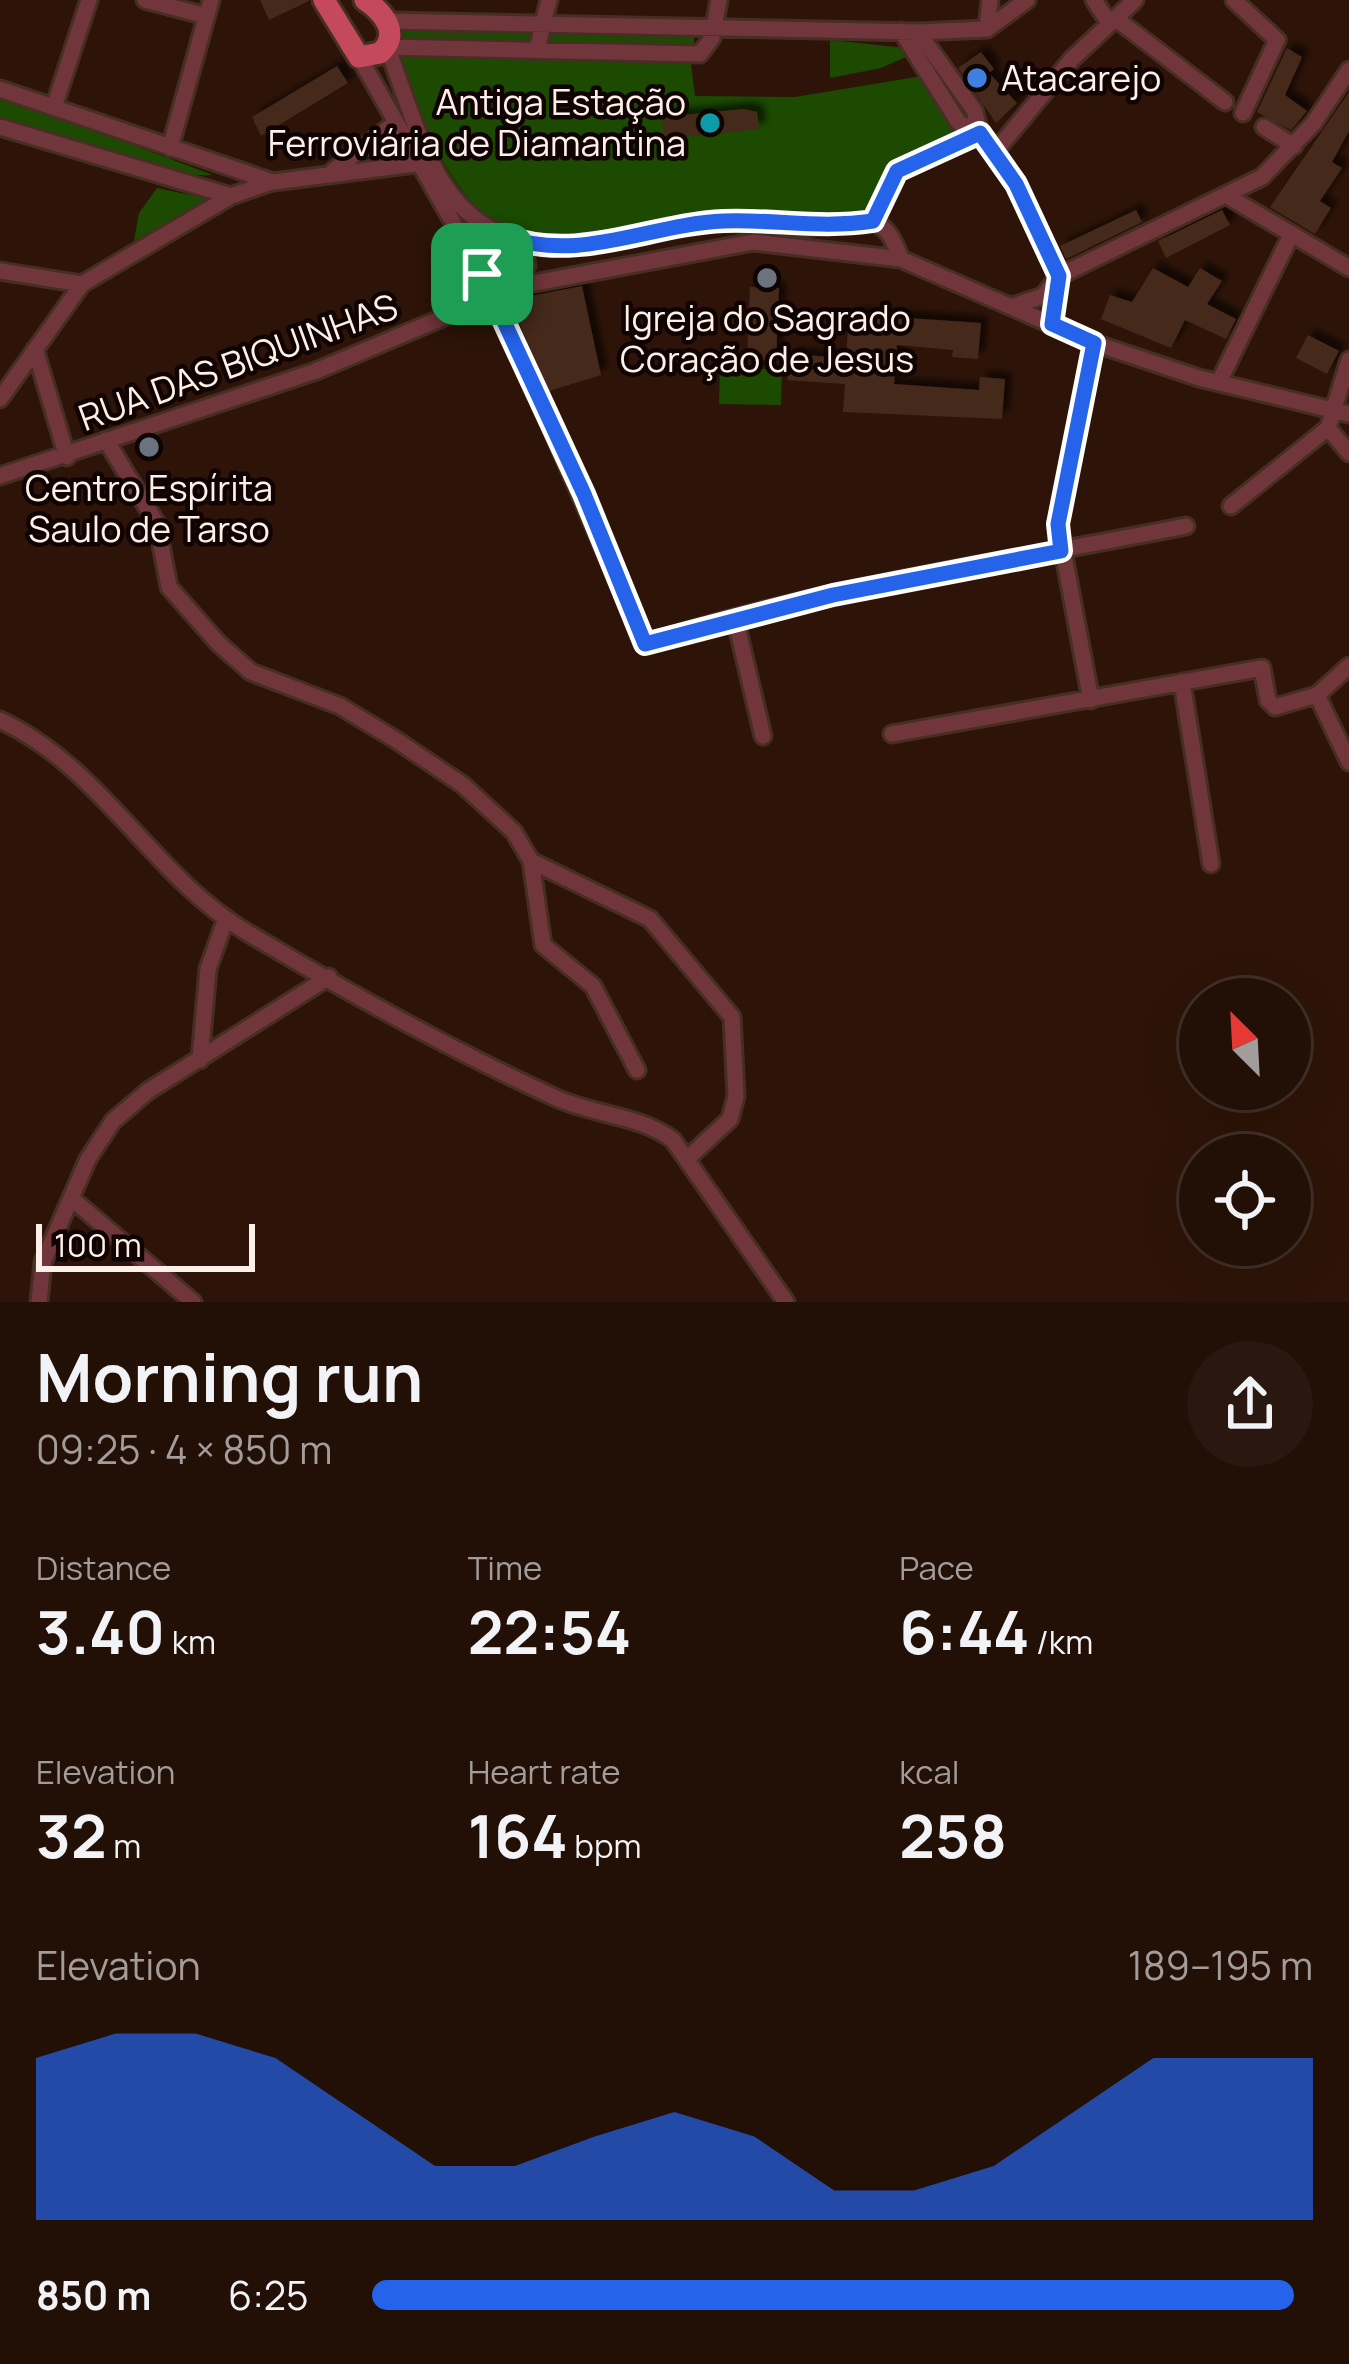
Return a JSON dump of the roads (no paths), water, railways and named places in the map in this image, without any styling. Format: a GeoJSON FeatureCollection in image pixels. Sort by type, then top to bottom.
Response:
{"type":"FeatureCollection","features":[{"type":"Feature","properties":{"kind":"main road"},"geometry":{"type":"LineString","coordinates":[[324,0],[359,57],[387,47],[375,9],[353,10],[341,27]]}},
{"type":"Feature","properties":{"kind":"street"},"geometry":{"type":"LineString","coordinates":[[54,107],[89,0]]}},
{"type":"Feature","properties":{"kind":"street"},"geometry":{"type":"LineString","coordinates":[[145,0],[208,8],[170,148]]}},
{"type":"Feature","properties":{"kind":"street"},"geometry":{"type":"LineString","coordinates":[[537,50],[549,0]]}},
{"type":"Feature","properties":{"kind":"street"},"geometry":{"type":"LineString","coordinates":[[719,0],[715,27],[700,54],[387,47],[430,157],[450,191],[472,217],[504,236],[569,248],[730,220],[804,228],[869,222],[886,230],[901,260]]}},
{"type":"Feature","properties":{"kind":"street"},"geometry":{"type":"LineString","coordinates":[[986,29],[990,0]]}},
{"type":"Feature","properties":{"kind":"street"},"geometry":{"type":"LineString","coordinates":[[375,9],[427,22],[544,20],[909,32],[986,29],[1027,0]]}},
{"type":"Feature","properties":{"kind":"street"},"geometry":{"type":"LineString","coordinates":[[1094,0],[1112,21],[1226,102]]}},
{"type":"Feature","properties":{"kind":"street"},"geometry":{"type":"LineString","coordinates":[[994,153],[1135,0]]}},
{"type":"Feature","properties":{"kind":"street"},"geometry":{"type":"LineString","coordinates":[[1234,0],[1277,40],[1243,112]]}},
{"type":"Feature","properties":{"kind":"street"},"geometry":{"type":"LineString","coordinates":[[909,32],[974,110],[980,133],[1016,184],[1059,276],[1052,324]]}},
{"type":"Feature","properties":{"kind":"street"},"geometry":{"type":"LineString","coordinates":[[359,57],[492,291],[645,644],[735,618],[1186,526]]}},
{"type":"Feature","properties":{"kind":"street"},"geometry":{"type":"LineString","coordinates":[[1013,306],[1043,296],[1059,276],[1262,177],[1294,146],[1349,70]]}},
{"type":"Feature","properties":{"kind":"street"},"geometry":{"type":"LineString","coordinates":[[0,89],[273,182]]}},
{"type":"Feature","properties":{"kind":"street"},"geometry":{"type":"LineString","coordinates":[[331,173],[395,123]]}},
{"type":"Feature","properties":{"kind":"street"},"geometry":{"type":"LineString","coordinates":[[0,127],[231,196]]}},
{"type":"Feature","properties":{"kind":"street"},"geometry":{"type":"LineString","coordinates":[[1264,127],[1294,146]]}},
{"type":"Feature","properties":{"kind":"street"},"geometry":{"type":"LineString","coordinates":[[862,254],[858,237],[897,171],[980,133]]}},
{"type":"Feature","properties":{"kind":"street"},"geometry":{"type":"LineString","coordinates":[[0,399],[82,284],[231,196],[273,182],[416,164]]}},
{"type":"Feature","properties":{"kind":"street"},"geometry":{"type":"LineString","coordinates":[[1229,197],[1349,268]]}},
{"type":"Feature","properties":{"kind":"street"},"geometry":{"type":"LineString","coordinates":[[482,274],[487,253],[504,236]]}},
{"type":"Feature","properties":{"kind":"street"},"geometry":{"type":"LineString","coordinates":[[1220,380],[1290,237]]}},
{"type":"Feature","properties":{"kind":"street"},"geometry":{"type":"LineString","coordinates":[[492,291],[754,242],[862,254],[901,260],[1094,343],[1337,419]]}},
{"type":"Feature","properties":{"kind":"street"},"geometry":{"type":"LineString","coordinates":[[516,286],[527,266],[523,243]]}},
{"type":"Feature","properties":{"kind":"street"},"geometry":{"type":"LineString","coordinates":[[0,271],[82,284]]}},
{"type":"Feature","properties":{"kind":"street","name":"RUA DAS BIQUINHAS"},"geometry":{"type":"LineString","coordinates":[[0,476],[316,371],[442,318],[492,291]]}},
{"type":"Feature","properties":{"kind":"street"},"geometry":{"type":"LineString","coordinates":[[1091,700],[1058,524],[1094,343]]}},
{"type":"Feature","properties":{"kind":"street"},"geometry":{"type":"LineString","coordinates":[[35,349],[67,457]]}},
{"type":"Feature","properties":{"kind":"street"},"geometry":{"type":"LineString","coordinates":[[1349,360],[1337,419],[1349,453]]}},
{"type":"Feature","properties":{"kind":"street"},"geometry":{"type":"LineString","coordinates":[[1231,506],[1337,419]]}},
{"type":"Feature","properties":{"kind":"street"},"geometry":{"type":"LineString","coordinates":[[106,440],[157,524],[169,587],[218,643],[251,672],[340,706],[463,785],[514,832],[530,861],[543,945],[592,986],[638,1070]]}},
{"type":"Feature","properties":{"kind":"street"},"geometry":{"type":"LineString","coordinates":[[735,618],[763,736]]}},
{"type":"Feature","properties":{"kind":"street"},"geometry":{"type":"LineString","coordinates":[[892,734],[1262,668],[1268,700],[1275,706],[1317,695],[1349,666]]}},
{"type":"Feature","properties":{"kind":"street"},"geometry":{"type":"LineString","coordinates":[[1182,682],[1211,864]]}},
{"type":"Feature","properties":{"kind":"street"},"geometry":{"type":"LineString","coordinates":[[1317,695],[1349,762]]}},
{"type":"Feature","properties":{"kind":"street"},"geometry":{"type":"LineString","coordinates":[[0,720],[61,758],[122,816],[190,894],[226,918],[461,1054],[582,1110],[657,1128],[688,1158],[786,1302]]}},
{"type":"Feature","properties":{"kind":"street"},"geometry":{"type":"LineString","coordinates":[[530,861],[650,919],[732,1017],[736,1096],[730,1119],[688,1158]]}},
{"type":"Feature","properties":{"kind":"street"},"geometry":{"type":"LineString","coordinates":[[200,1060],[208,969],[226,918]]}},
{"type":"Feature","properties":{"kind":"street"},"geometry":{"type":"LineString","coordinates":[[39,1302],[44,1262],[88,1159],[113,1121],[148,1091],[329,977]]}},
{"type":"Feature","properties":{"kind":"street"},"geometry":{"type":"LineString","coordinates":[[71,1198],[193,1302]]}},
{"type":"Feature","properties":{"kind":"place","name":"Atacarejo"},"geometry":{"type":"Point","coordinates":[977,78]}},
{"type":"Feature","properties":{"kind":"place","name":"Antiga Estação Ferroviária de Diamantina"},"geometry":{"type":"Point","coordinates":[710,123]}},
{"type":"Feature","properties":{"kind":"place","name":"Igreja do Sagrado Coração de Jesus"},"geometry":{"type":"Point","coordinates":[767,278]}},
{"type":"Feature","properties":{"kind":"place","name":"Centro Espírita Saulo de Tarso"},"geometry":{"type":"Point","coordinates":[149,447]}}]}
